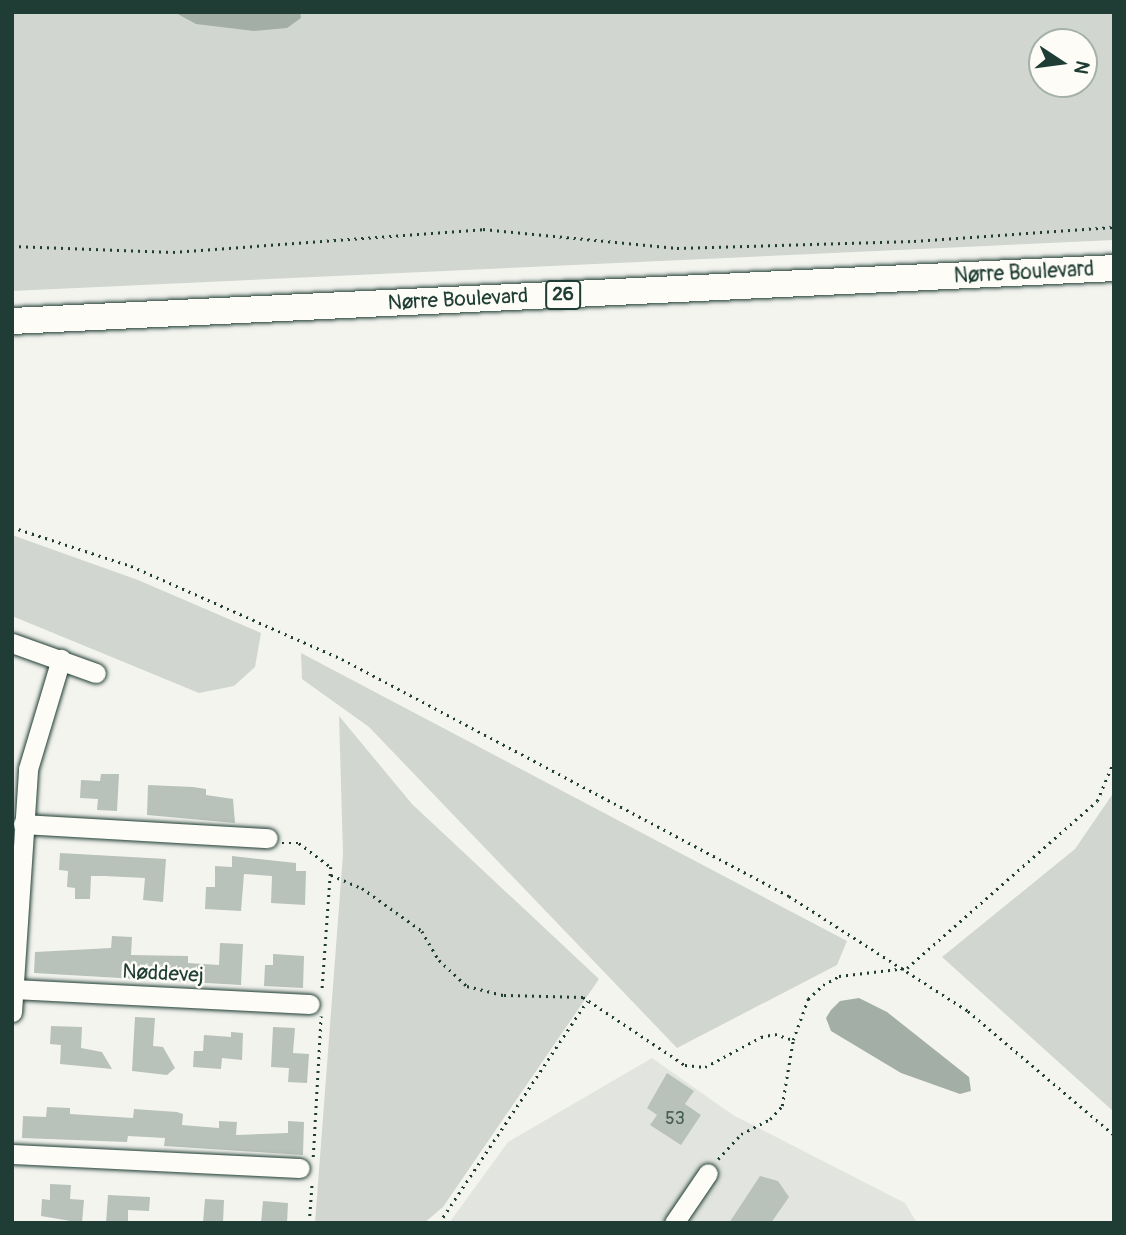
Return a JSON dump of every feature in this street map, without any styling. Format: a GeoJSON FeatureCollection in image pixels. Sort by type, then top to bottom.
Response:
{"type":"FeatureCollection","features":[{"type":"Feature","properties":{"kind":"highway","name":"Nørre Boulevard"},"geometry":{"type":"LineString","coordinates":[[12,321],[1114,268]]}},
{"type":"Feature","properties":{"kind":"street"},"geometry":{"type":"LineString","coordinates":[[12,643],[96,673]]}},
{"type":"Feature","properties":{"kind":"street"},"geometry":{"type":"LineString","coordinates":[[12,1012],[17,859],[36,736],[61,659]]}},
{"type":"Feature","properties":{"kind":"street"},"geometry":{"type":"LineString","coordinates":[[23,824],[268,838]]}},
{"type":"Feature","properties":{"kind":"street","name":"Nøddevej"},"geometry":{"type":"LineString","coordinates":[[13,989],[310,1004]]}},
{"type":"Feature","properties":{"kind":"street"},"geometry":{"type":"LineString","coordinates":[[12,1154],[300,1168]]}},
{"type":"Feature","properties":{"kind":"street"},"geometry":{"type":"LineString","coordinates":[[674,1223],[708,1173]]}},
{"type":"Feature","properties":{"kind":"path"},"geometry":{"type":"LineString","coordinates":[[12,246],[173,252],[483,229],[677,248],[914,241],[1114,227]]}},
{"type":"Feature","properties":{"kind":"path"},"geometry":{"type":"LineString","coordinates":[[12,527],[131,566],[342,659],[789,896],[907,968],[1039,1067],[1114,1135]]}},
{"type":"Feature","properties":{"kind":"path"},"geometry":{"type":"LineString","coordinates":[[708,1173],[725,1148],[770,1119],[782,1106],[793,1040],[808,999],[823,985],[839,976],[907,968],[1097,801],[1114,761]]}},
{"type":"Feature","properties":{"kind":"path"},"geometry":{"type":"LineString","coordinates":[[331,875],[362,888],[422,931],[439,960],[467,986],[503,996],[579,997],[685,1065],[705,1067],[761,1037],[775,1034],[793,1040]]}},
{"type":"Feature","properties":{"kind":"path"},"geometry":{"type":"LineString","coordinates":[[439,1223],[587,1001]]}},
{"type":"Feature","properties":{"kind":"shaded area"},"geometry":{"type":"Polygon","coordinates":[[[12,12],[1114,12],[1114,240],[12,291],[12,12]]]}},
{"type":"Feature","properties":{"kind":"shaded area"},"geometry":{"type":"Polygon","coordinates":[[[174,12],[300,12],[301,18],[287,28],[254,31],[196,24],[174,12]]]}},
{"type":"Feature","properties":{"kind":"shaded area"},"geometry":{"type":"Polygon","coordinates":[[[12,535],[138,580],[261,633],[255,667],[234,686],[199,693],[12,616],[12,535]]]}},
{"type":"Feature","properties":{"kind":"shaded area"},"geometry":{"type":"Polygon","coordinates":[[[301,653],[847,941],[837,965],[677,1048],[369,727],[302,679],[301,653]]]}},
{"type":"Feature","properties":{"kind":"shaded area"},"geometry":{"type":"Polygon","coordinates":[[[339,716],[412,804],[599,979],[443,1207],[424,1223],[315,1223],[343,854],[339,716]]]}},
{"type":"Feature","properties":{"kind":"shaded area"},"geometry":{"type":"Polygon","coordinates":[[[1114,792],[1114,1112],[942,957],[1075,849],[1114,792]]]}},
{"type":"Feature","properties":{"kind":"shaded area"},"geometry":{"type":"Polygon","coordinates":[[[859,998],[887,1012],[969,1077],[971,1091],[960,1094],[901,1073],[831,1031],[826,1018],[831,1010],[840,1001],[859,998]]]}},
{"type":"Feature","properties":{"kind":"shaded area"},"geometry":{"type":"Polygon","coordinates":[[[652,1058],[733,1115],[905,1203],[917,1223],[449,1223],[508,1142],[652,1058]]]}},
{"type":"Feature","properties":{"kind":"building"},"geometry":{"type":"Polygon","coordinates":[[[101,774],[119,774],[117,811],[97,810],[98,799],[80,798],[81,780],[100,781],[101,774]]]}},
{"type":"Feature","properties":{"kind":"building"},"geometry":{"type":"Polygon","coordinates":[[[148,785],[206,789],[206,795],[233,799],[235,823],[147,815],[148,785]]]}},
{"type":"Feature","properties":{"kind":"building"},"geometry":{"type":"Polygon","coordinates":[[[60,853],[166,859],[163,902],[143,900],[145,878],[104,876],[91,876],[90,899],[75,899],[75,888],[67,887],[68,871],[59,870],[60,853]]]}},
{"type":"Feature","properties":{"kind":"building"},"geometry":{"type":"Polygon","coordinates":[[[232,856],[296,863],[296,871],[306,871],[305,905],[271,903],[272,876],[244,874],[241,911],[205,909],[206,887],[215,887],[215,866],[232,867],[232,856]]]}},
{"type":"Feature","properties":{"kind":"building"},"geometry":{"type":"Polygon","coordinates":[[[112,936],[132,937],[131,955],[188,956],[188,963],[219,965],[220,943],[243,944],[241,985],[34,973],[35,952],[111,948],[112,936]]]}},
{"type":"Feature","properties":{"kind":"building"},"geometry":{"type":"Polygon","coordinates":[[[273,954],[304,956],[303,988],[264,986],[265,965],[273,965],[273,954]]]}},
{"type":"Feature","properties":{"kind":"building"},"geometry":{"type":"Polygon","coordinates":[[[135,1017],[155,1018],[153,1046],[163,1047],[175,1068],[167,1075],[132,1071],[135,1017]]]}},
{"type":"Feature","properties":{"kind":"building"},"geometry":{"type":"Polygon","coordinates":[[[51,1026],[82,1027],[81,1048],[102,1052],[112,1069],[60,1064],[61,1045],[50,1044],[51,1026]]]}},
{"type":"Feature","properties":{"kind":"building"},"geometry":{"type":"Polygon","coordinates":[[[273,1027],[295,1028],[293,1053],[309,1054],[307,1083],[288,1082],[289,1068],[271,1067],[273,1027]]]}},
{"type":"Feature","properties":{"kind":"building"},"geometry":{"type":"Polygon","coordinates":[[[231,1032],[243,1033],[242,1060],[222,1058],[221,1069],[193,1067],[194,1051],[203,1051],[204,1035],[231,1037],[231,1032]]]}},
{"type":"Feature","properties":{"kind":"building"},"geometry":{"type":"Polygon","coordinates":[[[667,1073],[694,1091],[685,1104],[701,1115],[681,1145],[650,1125],[657,1115],[647,1108],[667,1073]]]}},
{"type":"Feature","properties":{"kind":"building"},"geometry":{"type":"Polygon","coordinates":[[[47,1107],[70,1108],[70,1114],[133,1118],[134,1109],[177,1112],[183,1114],[182,1125],[219,1128],[219,1121],[237,1122],[236,1135],[288,1133],[288,1121],[304,1122],[303,1155],[164,1146],[165,1138],[128,1136],[127,1142],[22,1138],[23,1116],[46,1117],[47,1107]]]}},
{"type":"Feature","properties":{"kind":"building"},"geometry":{"type":"Polygon","coordinates":[[[760,1176],[778,1181],[789,1197],[771,1223],[729,1223],[760,1176]]]}},
{"type":"Feature","properties":{"kind":"building"},"geometry":{"type":"Polygon","coordinates":[[[50,1184],[71,1185],[70,1199],[84,1200],[82,1223],[41,1216],[42,1199],[50,1200],[50,1184]]]}},
{"type":"Feature","properties":{"kind":"building"},"geometry":{"type":"Polygon","coordinates":[[[108,1195],[150,1197],[149,1211],[128,1210],[128,1223],[106,1223],[108,1195]]]}},
{"type":"Feature","properties":{"kind":"building"},"geometry":{"type":"Polygon","coordinates":[[[205,1199],[224,1200],[223,1223],[203,1223],[205,1199]]]}},
{"type":"Feature","properties":{"kind":"building"},"geometry":{"type":"Polygon","coordinates":[[[263,1201],[288,1203],[287,1223],[261,1223],[263,1201]]]}}]}
